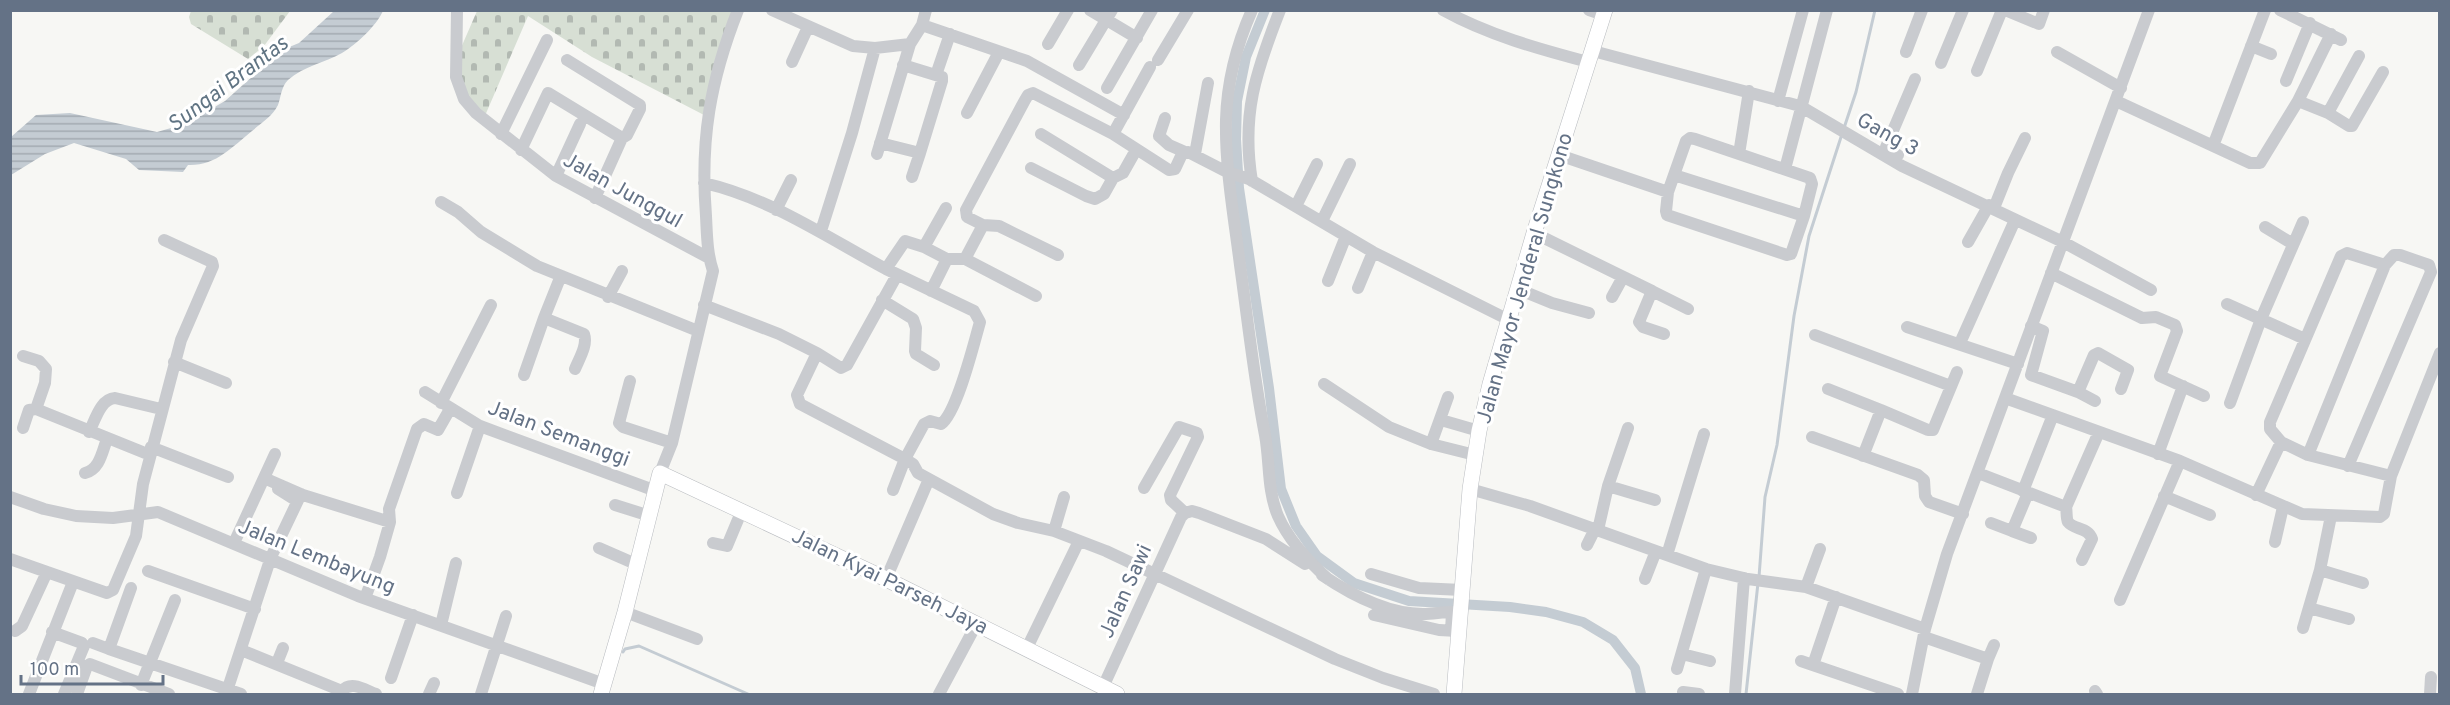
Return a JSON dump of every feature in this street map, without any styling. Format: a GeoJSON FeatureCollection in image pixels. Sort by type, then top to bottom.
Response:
{"type":"FeatureCollection","features":[{"type":"Feature","properties":{"kind":"main road","name":"Jalan Mayor Jenderal Sungkono"},"geometry":{"type":"LineString","coordinates":[[1454,694],[1449,631],[1450,612],[1462,592],[1470,489],[1479,431],[1534,233],[1591,56],[1599,12]]}},
{"type":"Feature","properties":{"kind":"main road"},"geometry":{"type":"LineString","coordinates":[[603,689],[638,565],[660,473]]}},
{"type":"Feature","properties":{"kind":"main road","name":"Jalan Kyai Parseh Jaya"},"geometry":{"type":"LineString","coordinates":[[660,473],[886,579],[1117,694]]}},
{"type":"Feature","properties":{"kind":"street","name":"Jalan Junggul"},"geometry":{"type":"LineString","coordinates":[[457,10],[454,59],[458,84],[468,105],[501,134],[556,176],[709,258]]}},
{"type":"Feature","properties":{"kind":"street"},"geometry":{"type":"LineString","coordinates":[[660,473],[672,443],[712,271],[709,258],[704,183],[711,94],[725,42],[738,10]]}},
{"type":"Feature","properties":{"kind":"street"},"geometry":{"type":"LineString","coordinates":[[772,10],[853,46],[875,48],[910,44]]}},
{"type":"Feature","properties":{"kind":"street"},"geometry":{"type":"LineString","coordinates":[[920,153],[879,148],[910,44],[922,25],[926,10]]}},
{"type":"Feature","properties":{"kind":"street"},"geometry":{"type":"LineString","coordinates":[[1048,44],[1068,10]]}},
{"type":"Feature","properties":{"kind":"street"},"geometry":{"type":"LineString","coordinates":[[1090,10],[1109,15],[1137,38]]}},
{"type":"Feature","properties":{"kind":"street"},"geometry":{"type":"LineString","coordinates":[[1107,88],[1152,10]]}},
{"type":"Feature","properties":{"kind":"street"},"geometry":{"type":"LineString","coordinates":[[1113,134],[1188,10]]}},
{"type":"Feature","properties":{"kind":"street"},"geometry":{"type":"LineString","coordinates":[[1252,10],[1243,30],[1229,88],[1226,120],[1230,172],[1271,493],[1279,517],[1297,546],[1308,561],[1328,579]]}},
{"type":"Feature","properties":{"kind":"street"},"geometry":{"type":"LineString","coordinates":[[1251,180],[1249,164],[1251,92],[1280,10]]}},
{"type":"Feature","properties":{"kind":"street"},"geometry":{"type":"LineString","coordinates":[[1443,10],[1487,30],[1540,49],[1591,56]]}},
{"type":"Feature","properties":{"kind":"street"},"geometry":{"type":"LineString","coordinates":[[1778,101],[1803,10]]}},
{"type":"Feature","properties":{"kind":"street"},"geometry":{"type":"LineString","coordinates":[[1785,169],[1827,10]]}},
{"type":"Feature","properties":{"kind":"street"},"geometry":{"type":"LineString","coordinates":[[1906,52],[1922,10]]}},
{"type":"Feature","properties":{"kind":"street"},"geometry":{"type":"LineString","coordinates":[[1941,63],[1963,10]]}},
{"type":"Feature","properties":{"kind":"street"},"geometry":{"type":"LineString","coordinates":[[1977,72],[2003,10],[2038,24],[2044,10]]}},
{"type":"Feature","properties":{"kind":"street"},"geometry":{"type":"LineString","coordinates":[[1915,694],[1924,633],[1947,554],[2149,10]]}},
{"type":"Feature","properties":{"kind":"street"},"geometry":{"type":"LineString","coordinates":[[2213,146],[2265,10]]}},
{"type":"Feature","properties":{"kind":"street"},"geometry":{"type":"LineString","coordinates":[[2116,101],[2250,163],[2260,163],[2336,37],[2280,10]]}},
{"type":"Feature","properties":{"kind":"street"},"geometry":{"type":"LineString","coordinates":[[1079,64],[1109,15]]}},
{"type":"Feature","properties":{"kind":"street"},"geometry":{"type":"LineString","coordinates":[[2286,81],[2310,23]]}},
{"type":"Feature","properties":{"kind":"street"},"geometry":{"type":"LineString","coordinates":[[922,25],[1027,61],[1124,115]]}},
{"type":"Feature","properties":{"kind":"street"},"geometry":{"type":"LineString","coordinates":[[792,62],[808,27]]}},
{"type":"Feature","properties":{"kind":"street"},"geometry":{"type":"LineString","coordinates":[[936,75],[950,34]]}},
{"type":"Feature","properties":{"kind":"street"},"geometry":{"type":"LineString","coordinates":[[501,134],[547,40]]}},
{"type":"Feature","properties":{"kind":"street"},"geometry":{"type":"LineString","coordinates":[[2251,46],[2271,54]]}},
{"type":"Feature","properties":{"kind":"street"},"geometry":{"type":"LineString","coordinates":[[821,231],[852,133],[875,48]]}},
{"type":"Feature","properties":{"kind":"street"},"geometry":{"type":"LineString","coordinates":[[967,113],[999,52]]}},
{"type":"Feature","properties":{"kind":"street"},"geometry":{"type":"LineString","coordinates":[[2057,52],[2121,88]]}},
{"type":"Feature","properties":{"kind":"street","name":"Gang 3"},"geometry":{"type":"LineString","coordinates":[[1591,56],[1749,91],[1800,106],[1909,169],[2063,242],[2151,290]]}},
{"type":"Feature","properties":{"kind":"street"},"geometry":{"type":"LineString","coordinates":[[2328,113],[2359,56]]}},
{"type":"Feature","properties":{"kind":"street"},"geometry":{"type":"LineString","coordinates":[[567,60],[640,105],[627,135],[622,138],[595,198]]}},
{"type":"Feature","properties":{"kind":"street"},"geometry":{"type":"LineString","coordinates":[[903,65],[942,77],[912,177]]}},
{"type":"Feature","properties":{"kind":"street"},"geometry":{"type":"LineString","coordinates":[[2298,101],[2352,126],[2383,72]]}},
{"type":"Feature","properties":{"kind":"street"},"geometry":{"type":"LineString","coordinates":[[1909,169],[1911,162],[1886,150],[1915,79]]}},
{"type":"Feature","properties":{"kind":"street"},"geometry":{"type":"LineString","coordinates":[[1058,255],[999,226],[983,225],[967,217],[966,210],[1028,95],[1039,96],[1113,134],[1172,170],[1190,153],[1208,83]]}},
{"type":"Feature","properties":{"kind":"street"},"geometry":{"type":"LineString","coordinates":[[1739,154],[1749,91]]}},
{"type":"Feature","properties":{"kind":"street"},"geometry":{"type":"LineString","coordinates":[[521,150],[548,93],[622,138]]}},
{"type":"Feature","properties":{"kind":"street"},"geometry":{"type":"LineString","coordinates":[[1165,118],[1159,136],[1169,145],[1251,180],[1374,252],[1509,320]]}},
{"type":"Feature","properties":{"kind":"street"},"geometry":{"type":"LineString","coordinates":[[556,176],[580,124]]}},
{"type":"Feature","properties":{"kind":"street"},"geometry":{"type":"LineString","coordinates":[[1041,134],[1113,178]]}},
{"type":"Feature","properties":{"kind":"street"},"geometry":{"type":"LineString","coordinates":[[1690,138],[1739,154],[1785,169],[1811,181],[1804,216],[1791,254],[1787,255],[1667,215],[1668,192],[1686,141],[1690,138]]}},
{"type":"Feature","properties":{"kind":"street"},"geometry":{"type":"LineString","coordinates":[[1968,242],[1991,207],[2025,138]]}},
{"type":"Feature","properties":{"kind":"street"},"geometry":{"type":"LineString","coordinates":[[1031,168],[1095,199],[1104,194],[1113,178],[1123,173],[1136,150]]}},
{"type":"Feature","properties":{"kind":"street"},"geometry":{"type":"LineString","coordinates":[[1559,155],[1668,192]]}},
{"type":"Feature","properties":{"kind":"street"},"geometry":{"type":"LineString","coordinates":[[1296,206],[1317,164]]}},
{"type":"Feature","properties":{"kind":"street"},"geometry":{"type":"LineString","coordinates":[[1322,222],[1350,164]]}},
{"type":"Feature","properties":{"kind":"street"},"geometry":{"type":"LineString","coordinates":[[1674,175],[1804,216]]}},
{"type":"Feature","properties":{"kind":"street"},"geometry":{"type":"LineString","coordinates":[[776,210],[791,180]]}},
{"type":"Feature","properties":{"kind":"street"},"geometry":{"type":"LineString","coordinates":[[704,183],[776,210],[821,231],[844,247],[891,272],[974,311],[980,322],[964,377],[947,419],[941,424],[927,420],[905,459],[893,490]]}},
{"type":"Feature","properties":{"kind":"street"},"geometry":{"type":"LineString","coordinates":[[441,202],[458,212],[481,232],[560,278],[698,332]]}},
{"type":"Feature","properties":{"kind":"street"},"geometry":{"type":"LineString","coordinates":[[924,247],[946,208]]}},
{"type":"Feature","properties":{"kind":"street"},"geometry":{"type":"LineString","coordinates":[[1960,343],[2015,220]]}},
{"type":"Feature","properties":{"kind":"street"},"geometry":{"type":"LineString","coordinates":[[2230,403],[2261,319],[2303,222]]}},
{"type":"Feature","properties":{"kind":"street"},"geometry":{"type":"LineString","coordinates":[[965,260],[983,225]]}},
{"type":"Feature","properties":{"kind":"street"},"geometry":{"type":"LineString","coordinates":[[2265,227],[2293,244]]}},
{"type":"Feature","properties":{"kind":"street"},"geometry":{"type":"LineString","coordinates":[[1534,233],[1688,309]]}},
{"type":"Feature","properties":{"kind":"street"},"geometry":{"type":"LineString","coordinates":[[1328,281],[1347,236]]}},
{"type":"Feature","properties":{"kind":"street"},"geometry":{"type":"LineString","coordinates":[[10,559],[104,594],[113,590],[133,543],[140,515],[142,484],[174,362],[187,325],[213,266],[212,262],[164,240]]}},
{"type":"Feature","properties":{"kind":"street"},"geometry":{"type":"LineString","coordinates":[[704,305],[779,334],[841,368],[846,365],[882,300],[905,241],[924,247],[947,259],[965,260],[1036,296]]}},
{"type":"Feature","properties":{"kind":"street"},"geometry":{"type":"LineString","coordinates":[[1358,288],[1374,252]]}},
{"type":"Feature","properties":{"kind":"street"},"geometry":{"type":"LineString","coordinates":[[2385,264],[2344,253],[2270,422],[2270,429],[2281,442],[2308,455],[2391,476]]}},
{"type":"Feature","properties":{"kind":"street"},"geometry":{"type":"LineString","coordinates":[[2308,455],[2385,264],[2394,255],[2400,255],[2430,265],[2431,272],[2348,466]]}},
{"type":"Feature","properties":{"kind":"street"},"geometry":{"type":"LineString","coordinates":[[932,291],[947,259]]}},
{"type":"Feature","properties":{"kind":"street"},"geometry":{"type":"LineString","coordinates":[[608,297],[622,271]]}},
{"type":"Feature","properties":{"kind":"street"},"geometry":{"type":"LineString","coordinates":[[2051,273],[2142,318],[2156,317],[2175,325],[2177,331],[2160,376],[2204,396]]}},
{"type":"Feature","properties":{"kind":"street"},"geometry":{"type":"LineString","coordinates":[[1612,297],[1623,277]]}},
{"type":"Feature","properties":{"kind":"street"},"geometry":{"type":"LineString","coordinates":[[524,375],[560,278]]}},
{"type":"Feature","properties":{"kind":"street"},"geometry":{"type":"LineString","coordinates":[[1518,289],[1552,303],[1589,313]]}},
{"type":"Feature","properties":{"kind":"street"},"geometry":{"type":"LineString","coordinates":[[1652,291],[1639,322],[1643,327],[1664,334]]}},
{"type":"Feature","properties":{"kind":"street"},"geometry":{"type":"LineString","coordinates":[[882,300],[913,319],[916,328],[916,354],[934,365]]}},
{"type":"Feature","properties":{"kind":"street"},"geometry":{"type":"LineString","coordinates":[[366,593],[390,522],[389,509],[417,429],[424,424],[438,430],[445,406],[491,304]]}},
{"type":"Feature","properties":{"kind":"street"},"geometry":{"type":"LineString","coordinates":[[2228,304],[2305,339]]}},
{"type":"Feature","properties":{"kind":"street"},"geometry":{"type":"LineString","coordinates":[[544,318],[584,334],[584,346],[575,369]]}},
{"type":"Feature","properties":{"kind":"street"},"geometry":{"type":"LineString","coordinates":[[2031,326],[2043,332],[2031,375],[2078,392],[2095,401]]}},
{"type":"Feature","properties":{"kind":"street"},"geometry":{"type":"LineString","coordinates":[[1907,327],[2018,364]]}},
{"type":"Feature","properties":{"kind":"street"},"geometry":{"type":"LineString","coordinates":[[1815,335],[1951,386]]}},
{"type":"Feature","properties":{"kind":"street"},"geometry":{"type":"LineString","coordinates":[[817,353],[797,394],[796,399],[800,404],[905,459],[928,479],[993,514],[1018,523],[1054,531],[1079,541],[1335,659],[1383,678],[1434,694]]}},
{"type":"Feature","properties":{"kind":"street"},"geometry":{"type":"LineString","coordinates":[[2078,392],[2094,355],[2098,353],[2128,370],[2121,389]]}},
{"type":"Feature","properties":{"kind":"street"},"geometry":{"type":"LineString","coordinates":[[2005,398],[2180,462],[2302,514],[2382,516],[2391,476],[2439,354]]}},
{"type":"Feature","properties":{"kind":"street"},"geometry":{"type":"LineString","coordinates":[[23,356],[39,361],[46,369],[45,383],[36,409]]}},
{"type":"Feature","properties":{"kind":"street"},"geometry":{"type":"LineString","coordinates":[[174,362],[226,383]]}},
{"type":"Feature","properties":{"kind":"street"},"geometry":{"type":"LineString","coordinates":[[1828,389],[1932,430],[1957,372]]}},
{"type":"Feature","properties":{"kind":"street"},"geometry":{"type":"LineString","coordinates":[[630,381],[619,423],[623,427],[672,443]]}},
{"type":"Feature","properties":{"kind":"street"},"geometry":{"type":"LineString","coordinates":[[1324,384],[1389,427],[1431,444],[1475,456]]}},
{"type":"Feature","properties":{"kind":"street"},"geometry":{"type":"LineString","coordinates":[[2158,454],[2182,387]]}},
{"type":"Feature","properties":{"kind":"street","name":"Jalan Semanggi"},"geometry":{"type":"LineString","coordinates":[[425,392],[480,426],[656,491]]}},
{"type":"Feature","properties":{"kind":"street"},"geometry":{"type":"LineString","coordinates":[[1431,444],[1448,397]]}},
{"type":"Feature","properties":{"kind":"street"},"geometry":{"type":"LineString","coordinates":[[89,432],[102,405],[108,398],[161,410]]}},
{"type":"Feature","properties":{"kind":"street"},"geometry":{"type":"LineString","coordinates":[[23,428],[29,410],[36,409],[107,439],[228,477]]}},
{"type":"Feature","properties":{"kind":"street"},"geometry":{"type":"LineString","coordinates":[[1863,456],[1881,410]]}},
{"type":"Feature","properties":{"kind":"street"},"geometry":{"type":"LineString","coordinates":[[2012,531],[2053,415]]}},
{"type":"Feature","properties":{"kind":"street"},"geometry":{"type":"LineString","coordinates":[[1441,420],[1479,431]]}},
{"type":"Feature","properties":{"kind":"street"},"geometry":{"type":"LineString","coordinates":[[458,494],[480,426]]}},
{"type":"Feature","properties":{"kind":"street"},"geometry":{"type":"LineString","coordinates":[[1144,488],[1179,426],[1197,433],[1198,437],[1170,495],[1171,500],[1185,513],[1192,511],[1199,513],[1266,539],[1328,579],[1389,608],[1424,614],[1450,612]]}},
{"type":"Feature","properties":{"kind":"street"},"geometry":{"type":"LineString","coordinates":[[1587,545],[1596,530],[1628,428]]}},
{"type":"Feature","properties":{"kind":"street"},"geometry":{"type":"LineString","coordinates":[[2082,560],[2092,538],[2085,530],[2070,524],[2067,519],[2067,507],[2099,432]]}},
{"type":"Feature","properties":{"kind":"street"},"geometry":{"type":"LineString","coordinates":[[1645,579],[1662,553],[1704,434]]}},
{"type":"Feature","properties":{"kind":"street"},"geometry":{"type":"LineString","coordinates":[[1812,437],[1918,475],[1924,480],[1925,496],[1929,502],[1963,514]]}},
{"type":"Feature","properties":{"kind":"street"},"geometry":{"type":"LineString","coordinates":[[86,473],[97,466],[107,439]]}},
{"type":"Feature","properties":{"kind":"street"},"geometry":{"type":"LineString","coordinates":[[2256,495],[2281,442]]}},
{"type":"Feature","properties":{"kind":"street"},"geometry":{"type":"LineString","coordinates":[[234,543],[275,454]]}},
{"type":"Feature","properties":{"kind":"street"},"geometry":{"type":"LineString","coordinates":[[2120,600],[2180,462]]}},
{"type":"Feature","properties":{"kind":"street"},"geometry":{"type":"LineString","coordinates":[[1978,473],[2067,507]]}},
{"type":"Feature","properties":{"kind":"street"},"geometry":{"type":"LineString","coordinates":[[264,478],[299,497],[390,522]]}},
{"type":"Feature","properties":{"kind":"street"},"geometry":{"type":"LineString","coordinates":[[886,579],[928,479]]}},
{"type":"Feature","properties":{"kind":"street"},"geometry":{"type":"LineString","coordinates":[[1608,486],[1655,500]]}},
{"type":"Feature","properties":{"kind":"street"},"geometry":{"type":"LineString","coordinates":[[1470,489],[1530,506],[1706,569],[1806,587],[1988,659]]}},
{"type":"Feature","properties":{"kind":"street"},"geometry":{"type":"LineString","coordinates":[[2164,496],[2210,515]]}},
{"type":"Feature","properties":{"kind":"street","name":"Jalan Lembayung"},"geometry":{"type":"LineString","coordinates":[[10,497],[69,515],[102,518],[158,512],[271,557],[358,596],[441,625],[603,689]]}},
{"type":"Feature","properties":{"kind":"street"},"geometry":{"type":"LineString","coordinates":[[227,692],[271,557],[299,497]]}},
{"type":"Feature","properties":{"kind":"street"},"geometry":{"type":"LineString","coordinates":[[1054,531],[1064,497]]}},
{"type":"Feature","properties":{"kind":"street"},"geometry":{"type":"LineString","coordinates":[[615,505],[650,516]]}},
{"type":"Feature","properties":{"kind":"street"},"geometry":{"type":"LineString","coordinates":[[2275,542],[2283,507]]}},
{"type":"Feature","properties":{"kind":"street"},"geometry":{"type":"LineString","coordinates":[[713,543],[725,547],[728,545],[742,510]]}},
{"type":"Feature","properties":{"kind":"street","name":"Jalan Sawi"},"geometry":{"type":"LineString","coordinates":[[1103,687],[1185,513]]}},
{"type":"Feature","properties":{"kind":"street"},"geometry":{"type":"LineString","coordinates":[[2303,628],[2320,570],[2331,516]]}},
{"type":"Feature","properties":{"kind":"street"},"geometry":{"type":"LineString","coordinates":[[1991,523],[2031,538]]}},
{"type":"Feature","properties":{"kind":"street"},"geometry":{"type":"LineString","coordinates":[[1027,648],[1079,541]]}},
{"type":"Feature","properties":{"kind":"street"},"geometry":{"type":"LineString","coordinates":[[599,548],[638,565]]}},
{"type":"Feature","properties":{"kind":"street"},"geometry":{"type":"LineString","coordinates":[[1806,587],[1820,549]]}},
{"type":"Feature","properties":{"kind":"street"},"geometry":{"type":"LineString","coordinates":[[441,625],[456,563]]}},
{"type":"Feature","properties":{"kind":"street"},"geometry":{"type":"LineString","coordinates":[[1677,669],[1706,569]]}},
{"type":"Feature","properties":{"kind":"street"},"geometry":{"type":"LineString","coordinates":[[2320,570],[2363,583]]}},
{"type":"Feature","properties":{"kind":"street"},"geometry":{"type":"LineString","coordinates":[[148,571],[255,609]]}},
{"type":"Feature","properties":{"kind":"street"},"geometry":{"type":"LineString","coordinates":[[12,634],[22,626],[47,572]]}},
{"type":"Feature","properties":{"kind":"street"},"geometry":{"type":"LineString","coordinates":[[1371,574],[1419,588],[1462,592]]}},
{"type":"Feature","properties":{"kind":"street"},"geometry":{"type":"LineString","coordinates":[[1735,694],[1746,578]]}},
{"type":"Feature","properties":{"kind":"street"},"geometry":{"type":"LineString","coordinates":[[28,694],[73,582]]}},
{"type":"Feature","properties":{"kind":"street"},"geometry":{"type":"LineString","coordinates":[[109,649],[131,588]]}},
{"type":"Feature","properties":{"kind":"street"},"geometry":{"type":"LineString","coordinates":[[1813,665],[1836,597]]}},
{"type":"Feature","properties":{"kind":"street"},"geometry":{"type":"LineString","coordinates":[[141,685],[175,600]]}},
{"type":"Feature","properties":{"kind":"street"},"geometry":{"type":"LineString","coordinates":[[2309,608],[2349,619]]}},
{"type":"Feature","properties":{"kind":"street"},"geometry":{"type":"LineString","coordinates":[[625,612],[698,639]]}},
{"type":"Feature","properties":{"kind":"street"},"geometry":{"type":"LineString","coordinates":[[391,678],[413,615]]}},
{"type":"Feature","properties":{"kind":"street"},"geometry":{"type":"LineString","coordinates":[[1374,615],[1449,631]]}},
{"type":"Feature","properties":{"kind":"street"},"geometry":{"type":"LineString","coordinates":[[482,694],[506,616]]}},
{"type":"Feature","properties":{"kind":"street"},"geometry":{"type":"LineString","coordinates":[[939,694],[976,623]]}},
{"type":"Feature","properties":{"kind":"street"},"geometry":{"type":"LineString","coordinates":[[52,632],[82,643],[84,646],[64,694]]}},
{"type":"Feature","properties":{"kind":"street"},"geometry":{"type":"LineString","coordinates":[[93,643],[227,692],[241,694]]}},
{"type":"Feature","properties":{"kind":"street"},"geometry":{"type":"LineString","coordinates":[[1977,694],[1994,645]]}},
{"type":"Feature","properties":{"kind":"street"},"geometry":{"type":"LineString","coordinates":[[278,663],[283,648]]}},
{"type":"Feature","properties":{"kind":"street"},"geometry":{"type":"LineString","coordinates":[[241,650],[278,663],[341,693],[346,687],[352,685],[376,694]]}},
{"type":"Feature","properties":{"kind":"street"},"geometry":{"type":"LineString","coordinates":[[1682,654],[1710,661]]}},
{"type":"Feature","properties":{"kind":"street"},"geometry":{"type":"LineString","coordinates":[[1801,661],[1898,694]]}},
{"type":"Feature","properties":{"kind":"street"},"geometry":{"type":"LineString","coordinates":[[77,694],[90,664],[169,694]]}},
{"type":"Feature","properties":{"kind":"street"},"geometry":{"type":"LineString","coordinates":[[2430,694],[2431,677]]}},
{"type":"Feature","properties":{"kind":"street"},"geometry":{"type":"LineString","coordinates":[[1683,693],[1700,694]]}},
{"type":"Feature","properties":{"kind":"green space"},"geometry":{"type":"Polygon","coordinates":[[[191,10],[290,11],[264,46],[248,59],[191,24],[189,17],[191,10]]]}},
{"type":"Feature","properties":{"kind":"green space"},"geometry":{"type":"Polygon","coordinates":[[[477,11],[734,11],[704,115],[592,57],[528,16],[484,118],[465,95],[457,57],[477,11]]]}},
{"type":"Feature","properties":{"kind":"shaded area"},"geometry":{"type":"Polygon","coordinates":[[[334,11],[383,11],[371,29],[348,49],[301,71],[288,80],[273,113],[215,159],[188,165],[183,172],[139,170],[126,159],[74,143],[45,154],[11,175],[11,137],[36,115],[70,113],[157,132],[185,124],[225,101],[282,50],[299,43],[334,11]]]}},
{"type":"Feature","properties":{"kind":"waterway"},"geometry":{"type":"LineString","coordinates":[[1265,10],[1246,57],[1237,101],[1236,139],[1239,188],[1269,388],[1281,489],[1296,526],[1317,556],[1354,583],[1409,601],[1510,607],[1546,612],[1583,622],[1613,640],[1635,668],[1641,694]]}},
{"type":"Feature","properties":{"kind":"waterway"},"geometry":{"type":"LineString","coordinates":[[1844,128],[1856,92],[1875,10]]}},
{"type":"Feature","properties":{"kind":"waterway"},"geometry":{"type":"LineString","coordinates":[[1759,577],[1765,497],[1777,445],[1794,316],[1809,236],[1842,134]]}},
{"type":"Feature","properties":{"kind":"waterway"},"geometry":{"type":"LineString","coordinates":[[1746,694],[1758,583]]}},
{"type":"Feature","properties":{"kind":"waterway"},"geometry":{"type":"LineString","coordinates":[[623,652],[625,649],[639,646],[748,694]]}},
{"type":"Feature","properties":{"kind":"water label","name":"Sungai Brantas"},"geometry":{"type":"Point","coordinates":[227,83]}}]}
